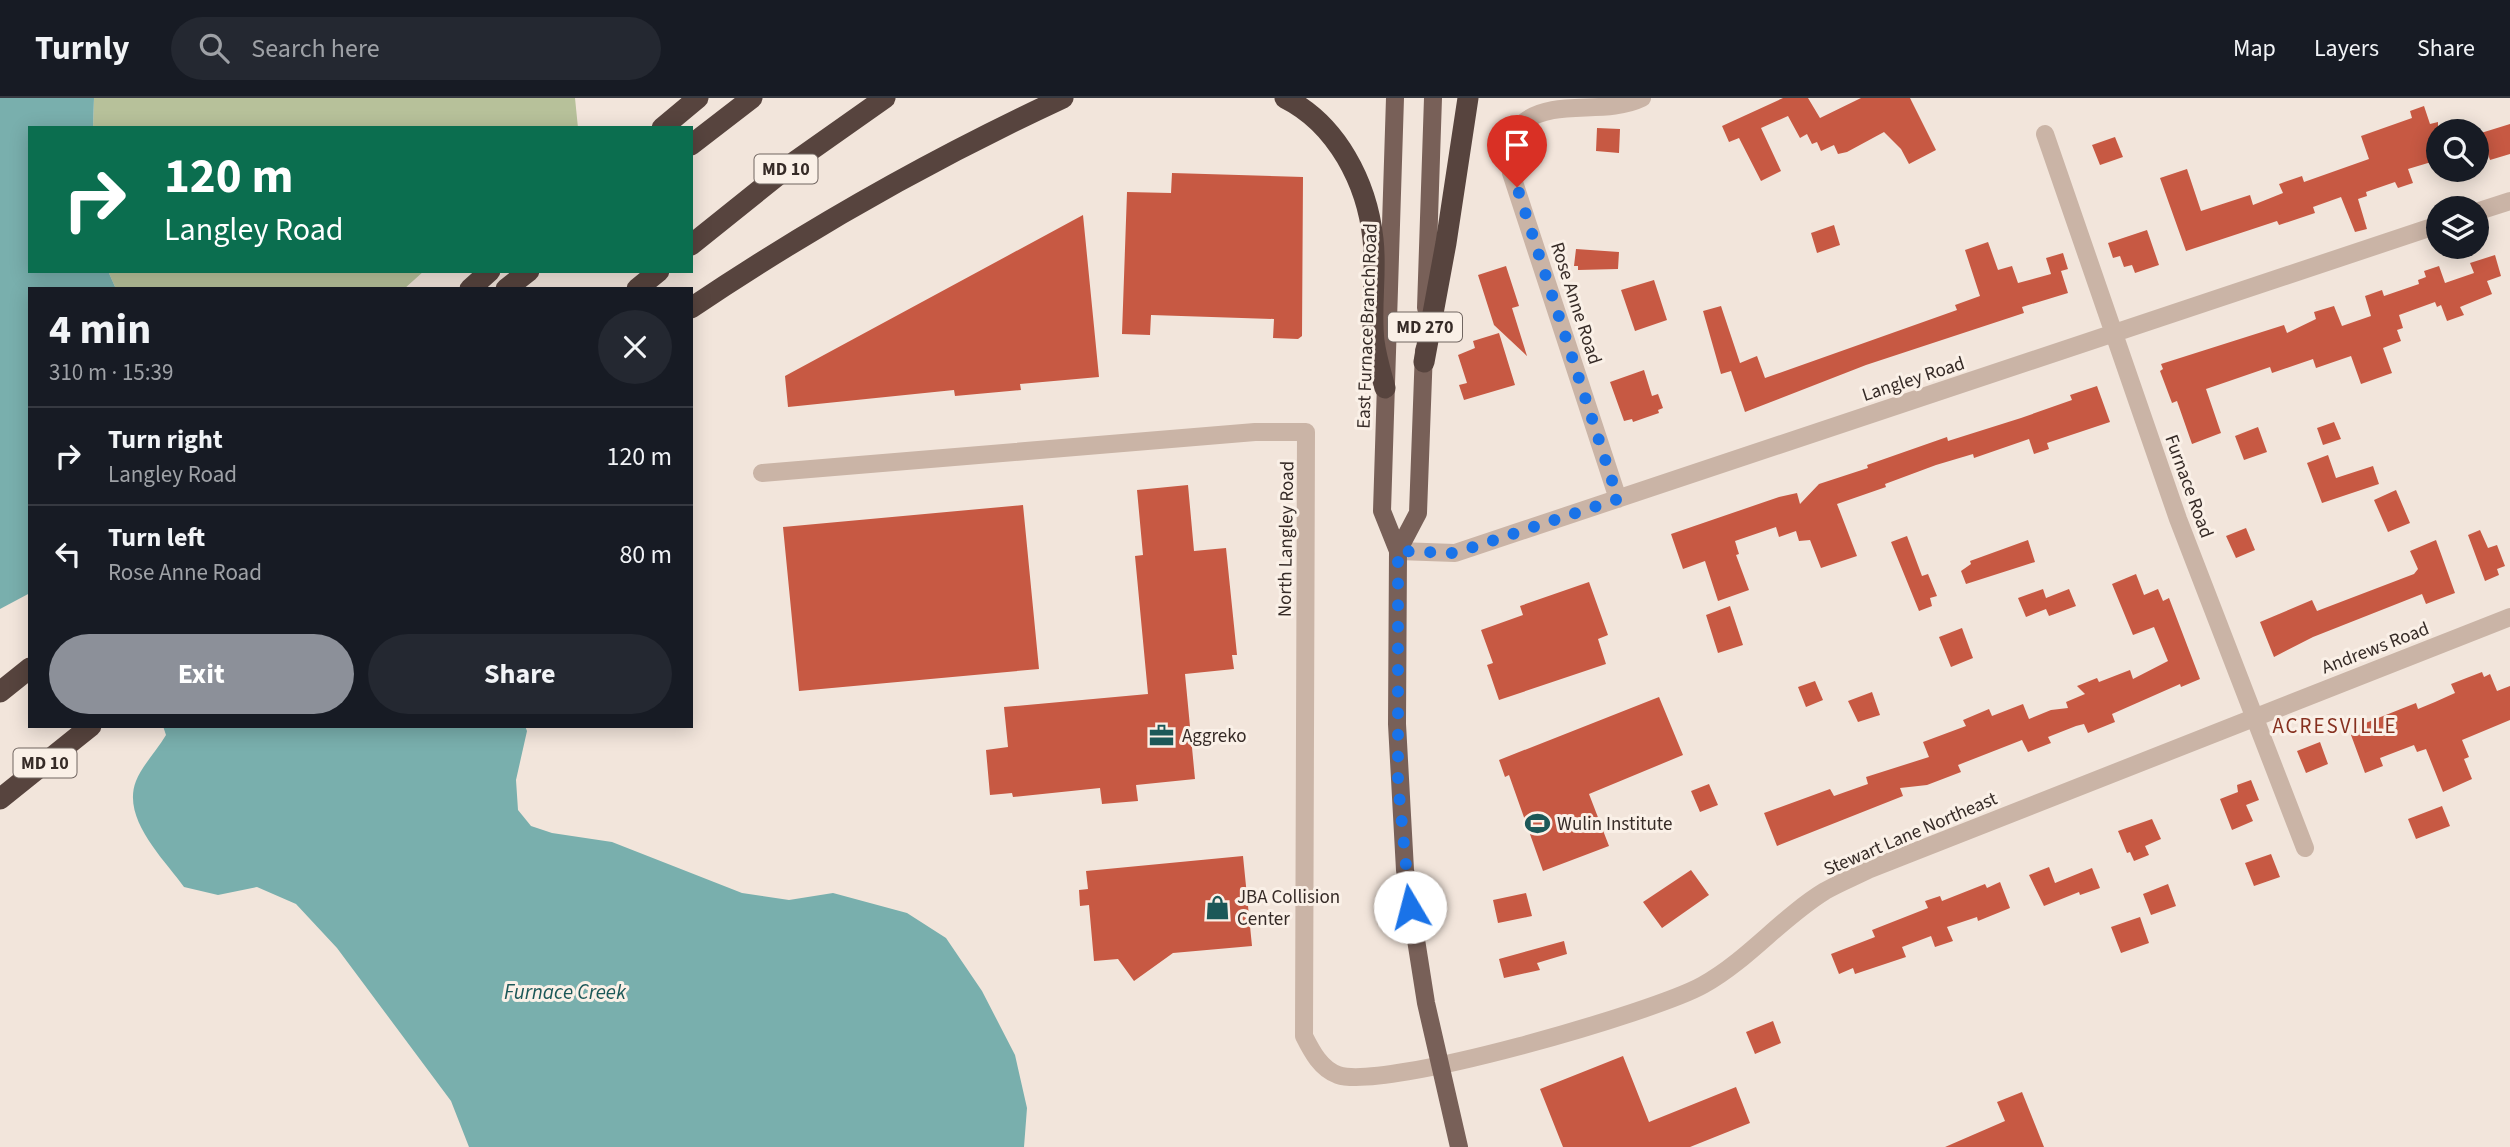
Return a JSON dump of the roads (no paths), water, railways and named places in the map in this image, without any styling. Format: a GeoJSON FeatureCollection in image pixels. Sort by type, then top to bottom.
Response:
{"type":"FeatureCollection","features":[{"type":"Feature","properties":{"kind":"highway"},"geometry":{"type":"LineString","coordinates":[[664,126],[698,98]]}},
{"type":"Feature","properties":{"kind":"highway"},"geometry":{"type":"LineString","coordinates":[[693,143],[752,98]]}},
{"type":"Feature","properties":{"kind":"highway","name":"MD 10"},"geometry":{"type":"LineString","coordinates":[[693,243],[797,160],[885,98]]}},
{"type":"Feature","properties":{"kind":"highway"},"geometry":{"type":"LineString","coordinates":[[693,306],[879,191],[965,144],[1063,98]]}},
{"type":"Feature","properties":{"kind":"highway"},"geometry":{"type":"LineString","coordinates":[[1285,98],[1298,104],[1336,142],[1350,164],[1365,202],[1373,238],[1374,340],[1385,388]]}},
{"type":"Feature","properties":{"kind":"highway"},"geometry":{"type":"LineString","coordinates":[[1424,362],[1446,243],[1468,98]]}},
{"type":"Feature","properties":{"kind":"highway"},"geometry":{"type":"LineString","coordinates":[[472,287],[488,273]]}},
{"type":"Feature","properties":{"kind":"highway"},"geometry":{"type":"LineString","coordinates":[[509,287],[526,273]]}},
{"type":"Feature","properties":{"kind":"highway"},"geometry":{"type":"LineString","coordinates":[[639,287],[657,273]]}},
{"type":"Feature","properties":{"kind":"highway"},"geometry":{"type":"LineString","coordinates":[[0,692],[28,669]]}},
{"type":"Feature","properties":{"kind":"highway","name":"MD 10"},"geometry":{"type":"LineString","coordinates":[[0,799],[89,728]]}},
{"type":"Feature","properties":{"kind":"main road","name":"East Furnace Branch Road"},"geometry":{"type":"LineString","coordinates":[[1395,98],[1382,512],[1398,551],[1396,724],[1401,821],[1413,929],[1439,1065],[1459,1147]]}},
{"type":"Feature","properties":{"kind":"main road","name":"East Furnace Branch Road"},"geometry":{"type":"LineString","coordinates":[[1398,551],[1418,513],[1433,98]]}},
{"type":"Feature","properties":{"kind":"street","name":"Rose Anne Road"},"geometry":{"type":"LineString","coordinates":[[1618,499],[1511,173],[1509,153],[1518,129],[1533,112],[1546,106],[1584,103],[1627,105],[1642,98]]}},
{"type":"Feature","properties":{"kind":"street","name":"Furnace Road"},"geometry":{"type":"LineString","coordinates":[[2045,134],[2178,519],[2305,848]]}},
{"type":"Feature","properties":{"kind":"street"},"geometry":{"type":"LineString","coordinates":[[2489,208],[2510,201]]}},
{"type":"Feature","properties":{"kind":"street","name":"Langley Road"},"geometry":{"type":"LineString","coordinates":[[1398,551],[1455,553],[2426,229]]}},
{"type":"Feature","properties":{"kind":"street","name":"North Langley Road"},"geometry":{"type":"LineString","coordinates":[[762,474],[1255,432],[1306,432],[1304,1036],[1317,1060],[1337,1075],[1363,1079],[1439,1065]]}},
{"type":"Feature","properties":{"kind":"street","name":"Andrews Road"},"geometry":{"type":"LineString","coordinates":[[2256,716],[2510,617]]}},
{"type":"Feature","properties":{"kind":"street","name":"Stewart Lane Northeast"},"geometry":{"type":"LineString","coordinates":[[1439,1065],[1663,1003],[1702,985],[1739,962],[1824,891],[1857,875],[2256,716]]}},
{"type":"Feature","properties":{"kind":"water"},"geometry":{"type":"Polygon","coordinates":[[[0,98],[94,98],[93,126],[28,126],[28,273],[109,273],[115,287],[28,287],[28,594],[0,609],[0,98]]]}},
{"type":"Feature","properties":{"kind":"water","name":"Furnace Creek"},"geometry":{"type":"Polygon","coordinates":[[[164,728],[526,728],[516,780],[518,810],[531,826],[552,833],[612,842],[742,893],[789,900],[833,893],[907,913],[946,938],[982,991],[1015,1055],[1027,1108],[1024,1147],[469,1147],[451,1101],[337,948],[296,904],[257,887],[218,895],[184,887],[157,852],[134,810],[133,795],[139,775],[166,735],[164,728]]]}},
{"type":"Feature","properties":{"kind":"place","name":"Aggreko"},"geometry":{"type":"Point","coordinates":[1162,735]}},
{"type":"Feature","properties":{"kind":"place","name":"Wulin Institute"},"geometry":{"type":"Point","coordinates":[1537,823]}},
{"type":"Feature","properties":{"kind":"place","name":"JBA Collision Center"},"geometry":{"type":"Point","coordinates":[1217,907]}},
{"type":"Feature","properties":{"kind":"district","name":"ACRESVILLE"},"geometry":{"type":"Point","coordinates":[2335,726]}}]}
